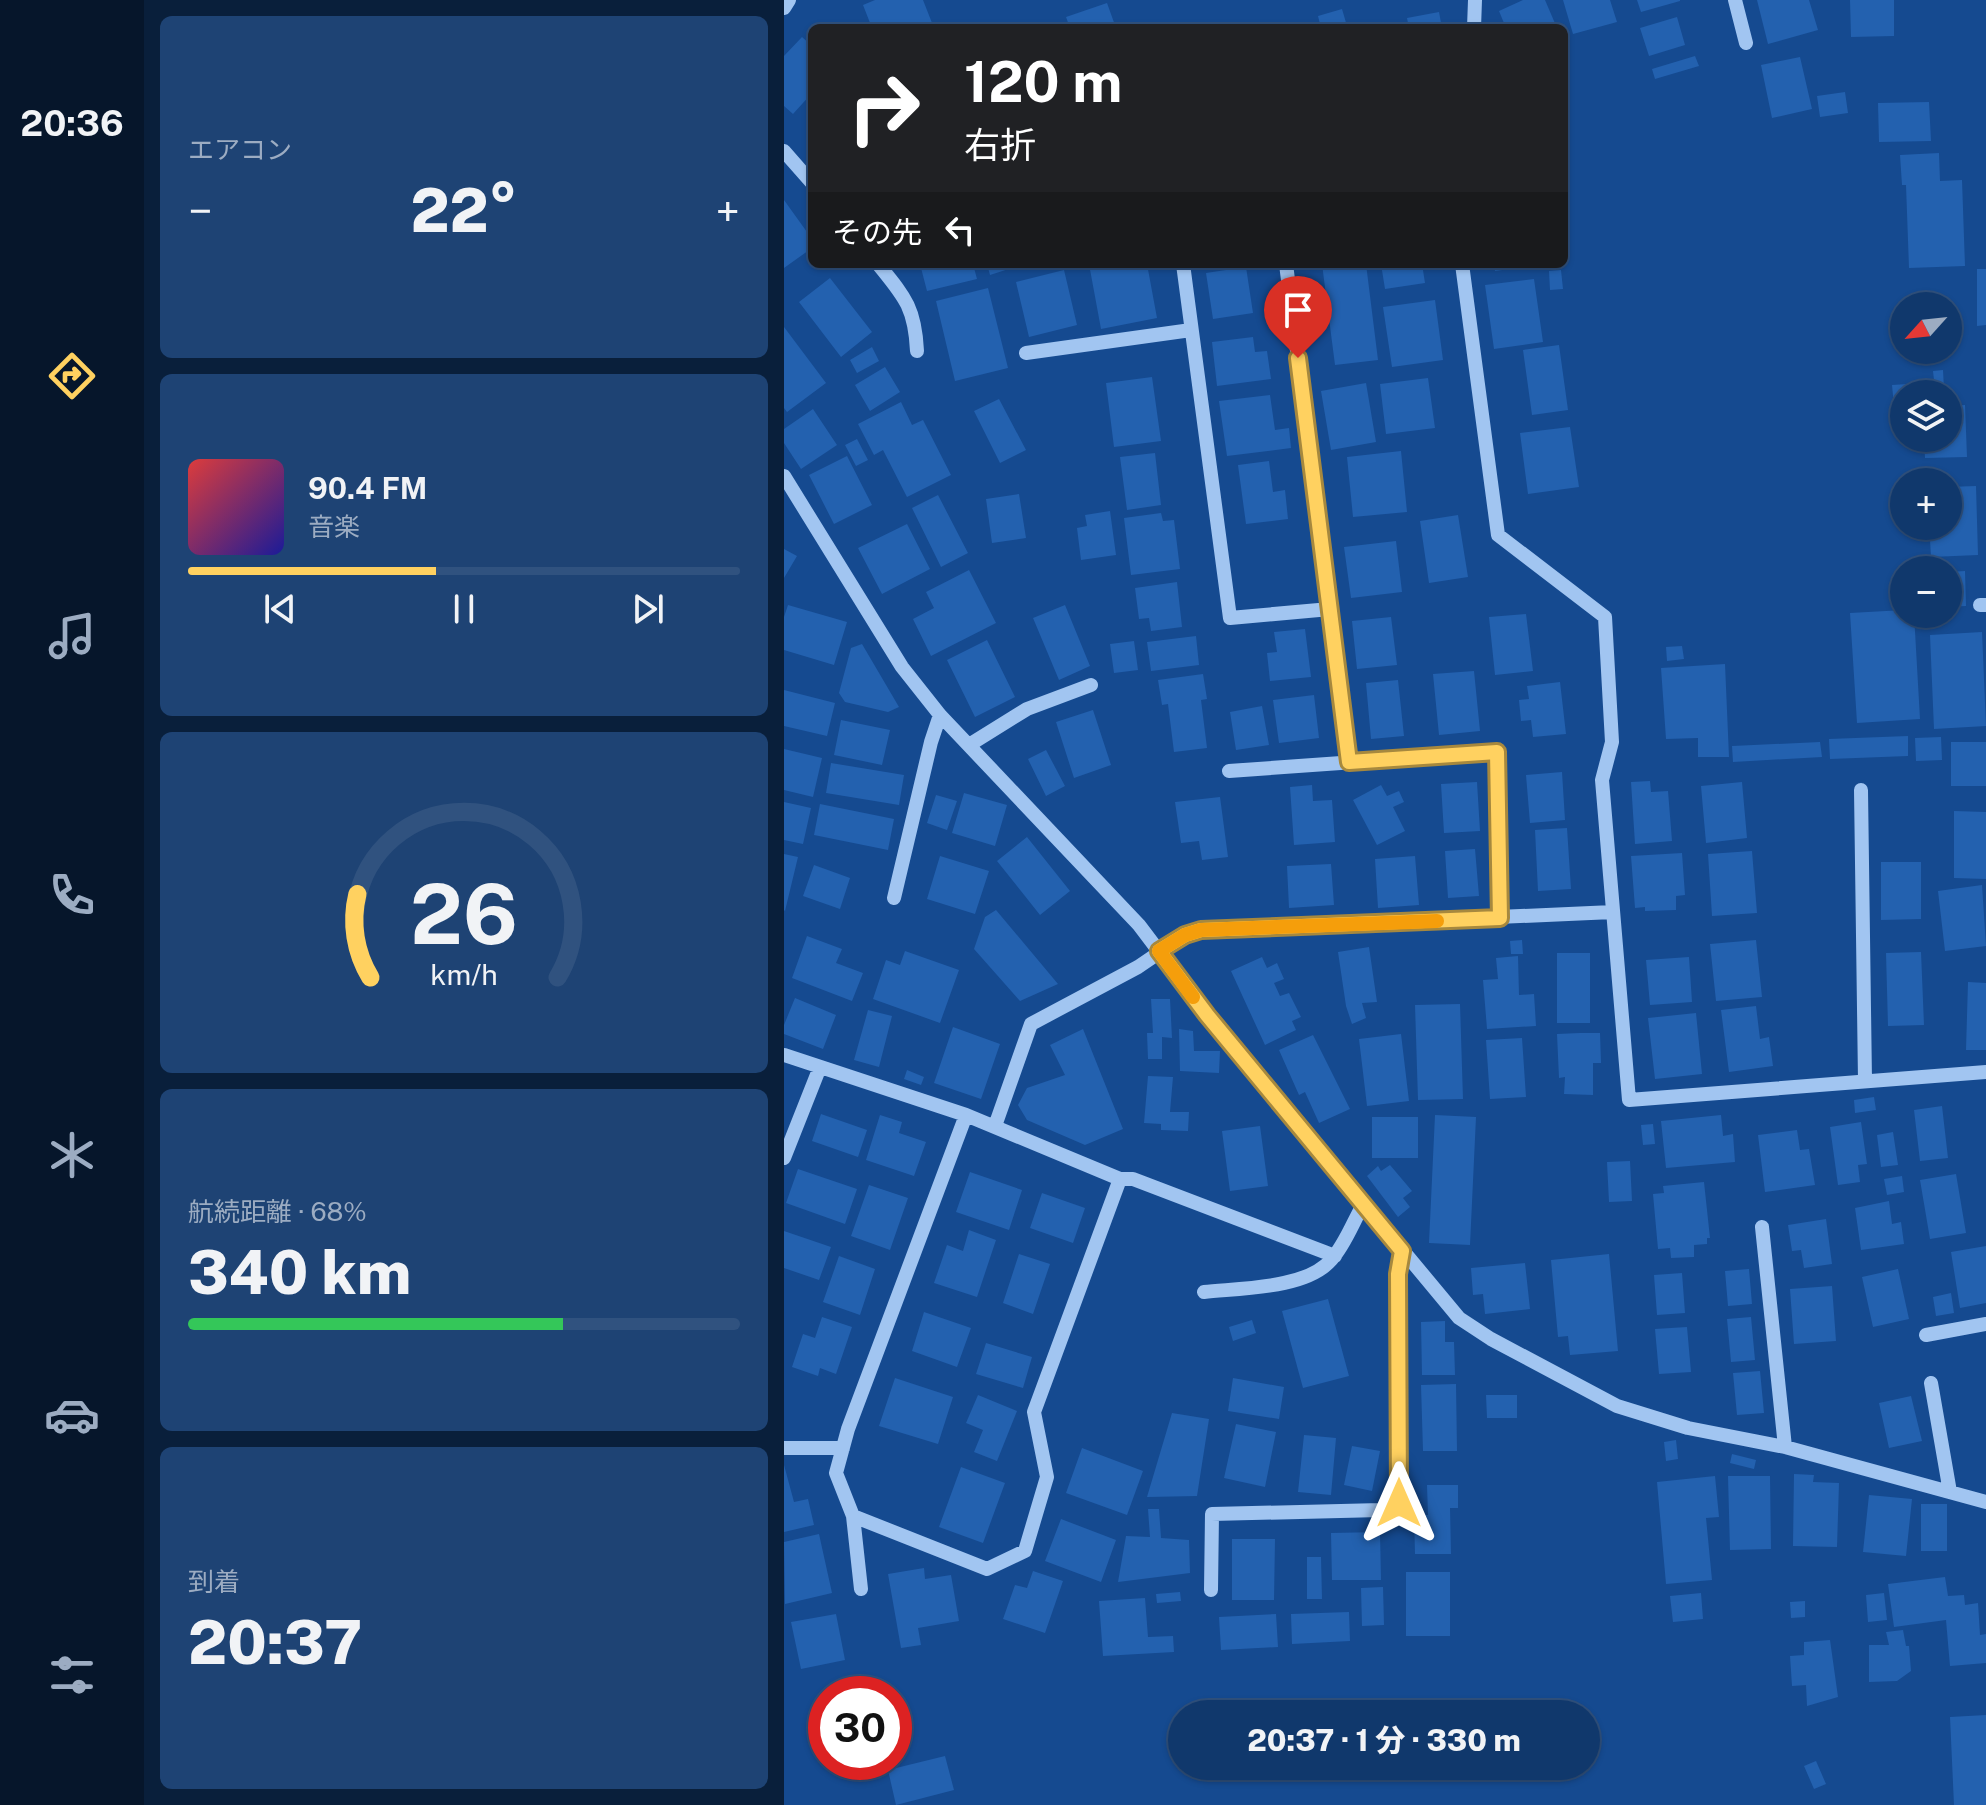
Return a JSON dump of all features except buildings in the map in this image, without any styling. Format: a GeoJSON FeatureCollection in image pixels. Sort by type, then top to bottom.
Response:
{"type":"FeatureCollection","features":[{"type":"Feature","properties":{"kind":"street"},"geometry":{"type":"LineString","coordinates":[[784,8],[789,0]]}},
{"type":"Feature","properties":{"kind":"street"},"geometry":{"type":"LineString","coordinates":[[1474,24],[1475,0]]}},
{"type":"Feature","properties":{"kind":"street"},"geometry":{"type":"LineString","coordinates":[[1735,0],[1746,43]]}},
{"type":"Feature","properties":{"kind":"street"},"geometry":{"type":"LineString","coordinates":[[784,151],[808,178]]}},
{"type":"Feature","properties":{"kind":"street"},"geometry":{"type":"LineString","coordinates":[[881,268],[907,300],[916,326],[917,351]]}},
{"type":"Feature","properties":{"kind":"street"},"geometry":{"type":"LineString","coordinates":[[1183,268],[1230,618],[1330,609]]}},
{"type":"Feature","properties":{"kind":"street"},"geometry":{"type":"LineString","coordinates":[[1287,268],[1349,762]]}},
{"type":"Feature","properties":{"kind":"street"},"geometry":{"type":"LineString","coordinates":[[1463,268],[1498,535],[1605,617],[1612,742],[1602,780],[1629,1100],[1986,1072]]}},
{"type":"Feature","properties":{"kind":"street"},"geometry":{"type":"LineString","coordinates":[[1026,353],[1191,330]]}},
{"type":"Feature","properties":{"kind":"street"},"geometry":{"type":"LineString","coordinates":[[784,476],[902,667],[940,715],[1139,925],[1207,1015],[1459,1318],[1491,1339],[1617,1406],[1688,1428],[1785,1447],[1986,1502]]}},
{"type":"Feature","properties":{"kind":"street"},"geometry":{"type":"LineString","coordinates":[[969,745],[1027,709],[1091,685]]}},
{"type":"Feature","properties":{"kind":"street"},"geometry":{"type":"LineString","coordinates":[[894,898],[940,715]]}},
{"type":"Feature","properties":{"kind":"street"},"geometry":{"type":"LineString","coordinates":[[1229,771],[1497,752],[1500,918]]}},
{"type":"Feature","properties":{"kind":"street"},"geometry":{"type":"LineString","coordinates":[[1861,790],[1865,1081]]}},
{"type":"Feature","properties":{"kind":"street"},"geometry":{"type":"LineString","coordinates":[[995,1126],[1031,1024],[1138,967],[1185,935],[1201,930],[1613,912]]}},
{"type":"Feature","properties":{"kind":"street"},"geometry":{"type":"LineString","coordinates":[[784,1055],[966,1115],[1120,1179],[1133,1179],[1335,1256]]}},
{"type":"Feature","properties":{"kind":"street"},"geometry":{"type":"LineString","coordinates":[[784,1158],[820,1067]]}},
{"type":"Feature","properties":{"kind":"street"},"geometry":{"type":"LineString","coordinates":[[861,1589],[853,1516],[836,1473],[966,1115]]}},
{"type":"Feature","properties":{"kind":"street"},"geometry":{"type":"LineString","coordinates":[[853,1516],[987,1569],[1025,1551],[1047,1477],[1034,1412],[1120,1179]]}},
{"type":"Feature","properties":{"kind":"street"},"geometry":{"type":"LineString","coordinates":[[1204,1292],[1277,1284],[1317,1271],[1335,1256],[1363,1205]]}},
{"type":"Feature","properties":{"kind":"street"},"geometry":{"type":"LineString","coordinates":[[1762,1227],[1785,1447]]}},
{"type":"Feature","properties":{"kind":"street"},"geometry":{"type":"LineString","coordinates":[[1211,1590],[1212,1514],[1381,1510],[1399,1503],[1398,1274],[1402,1251]]}},
{"type":"Feature","properties":{"kind":"street"},"geometry":{"type":"LineString","coordinates":[[1926,1335],[1986,1324]]}},
{"type":"Feature","properties":{"kind":"street"},"geometry":{"type":"LineString","coordinates":[[1931,1383],[1950,1492]]}},
{"type":"Feature","properties":{"kind":"street"},"geometry":{"type":"LineString","coordinates":[[784,1448],[843,1448]]}},
{"type":"Feature","properties":{"kind":"slow traffic"},"geometry":{"type":"LineString","coordinates":[[1193,997],[1159,951],[1185,935],[1201,930],[1437,921]]}},
{"type":"Feature","properties":{"kind":"route"},"geometry":{"type":"LineString","coordinates":[[1298,358],[1349,762],[1497,752],[1500,918],[1201,930],[1185,935],[1159,951],[1207,1015],[1402,1251],[1398,1274],[1399,1503]]}}]}
